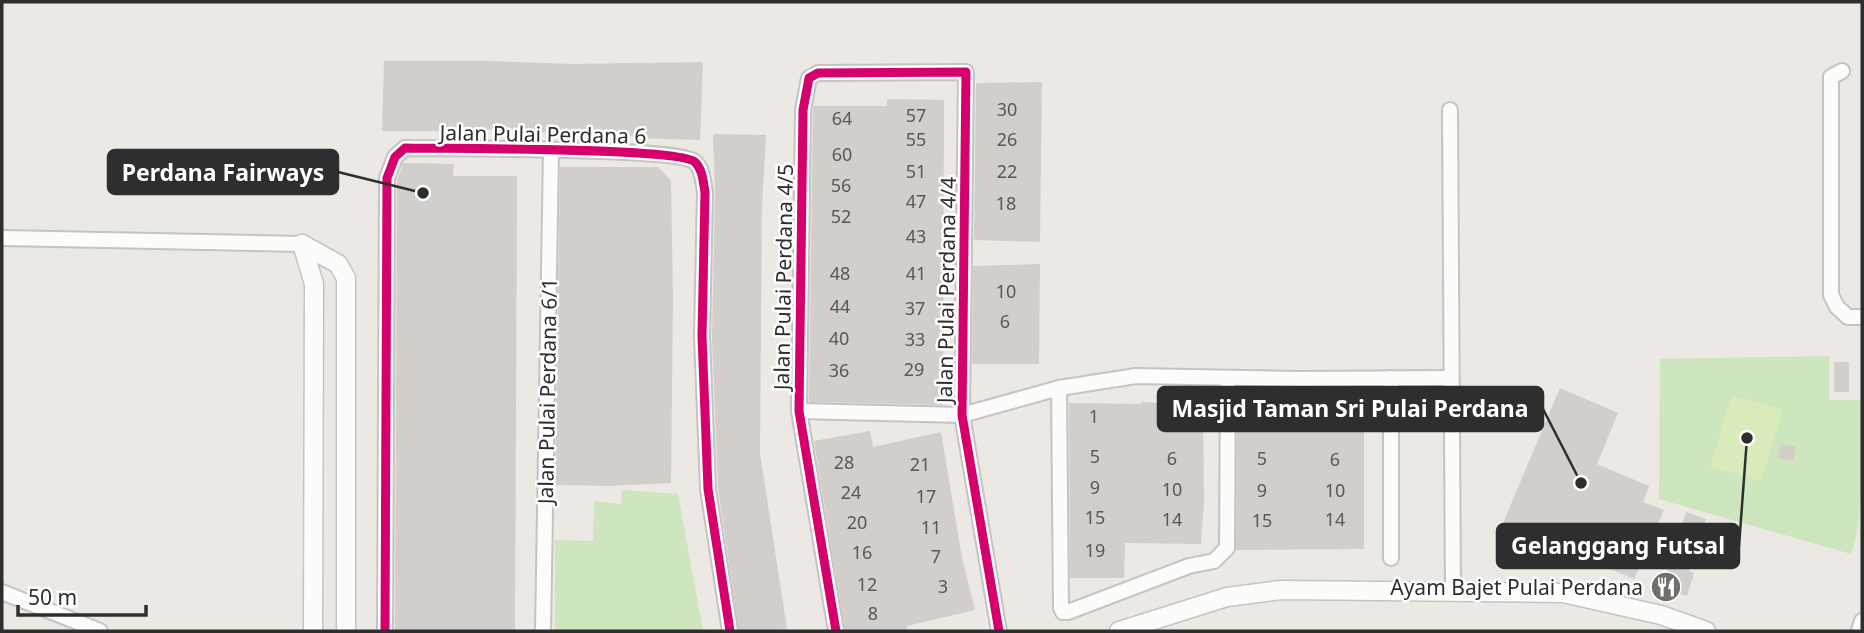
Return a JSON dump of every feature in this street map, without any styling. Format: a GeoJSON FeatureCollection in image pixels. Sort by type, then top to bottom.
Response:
{"type":"FeatureCollection","features":[{"type":"Feature","properties":{"kind":"street"},"geometry":{"type":"LineString","coordinates":[[1842,71],[1831,77],[1831,295],[1837,307],[1855,317]]}},
{"type":"Feature","properties":{"kind":"street","name":"Jalan Pulai Perdana 4/5"},"geometry":{"type":"LineString","coordinates":[[836,631],[799,411],[803,110],[809,78],[818,73],[966,72]]}},
{"type":"Feature","properties":{"kind":"street","name":"Jalan Pulai Perdana 4/4"},"geometry":{"type":"LineString","coordinates":[[966,72],[962,415],[996,629]]}},
{"type":"Feature","properties":{"kind":"street"},"geometry":{"type":"LineString","coordinates":[[1450,110],[1453,591]]}},
{"type":"Feature","properties":{"kind":"street","name":"Jalan Pulai Perdana 6"},"geometry":{"type":"LineString","coordinates":[[385,631],[387,178],[395,157],[405,148],[620,152],[683,157],[694,162],[702,173],[705,192],[702,336],[708,489],[730,631]]}},
{"type":"Feature","properties":{"kind":"street","name":"Jalan Pulai Perdana 6/1"},"geometry":{"type":"LineString","coordinates":[[542,631],[551,151]]}},
{"type":"Feature","properties":{"kind":"street"},"geometry":{"type":"LineString","coordinates":[[2,238],[302,244],[338,264],[346,278],[346,631]]}},
{"type":"Feature","properties":{"kind":"street"},"geometry":{"type":"LineString","coordinates":[[302,244],[314,284],[313,631]]}},
{"type":"Feature","properties":{"kind":"street"},"geometry":{"type":"LineString","coordinates":[[799,411],[962,415],[1059,388],[1136,376],[1228,379],[1451,378]]}},
{"type":"Feature","properties":{"kind":"street"},"geometry":{"type":"LineString","coordinates":[[1391,378],[1391,558]]}},
{"type":"Feature","properties":{"kind":"street"},"geometry":{"type":"LineString","coordinates":[[1059,388],[1063,612],[1189,566],[1214,561],[1227,548],[1228,379]]}},
{"type":"Feature","properties":{"kind":"street"},"geometry":{"type":"LineString","coordinates":[[1119,631],[1227,597],[1281,590],[1563,593],[1661,615],[1706,631]]}},
{"type":"Feature","properties":{"kind":"street"},"geometry":{"type":"LineString","coordinates":[[2,592],[100,631]]}},
{"type":"Feature","properties":{"kind":"street"},"geometry":{"type":"LineString","coordinates":[[1859,631],[1862,621]]}},
{"type":"Feature","properties":{"kind":"green space"},"geometry":{"type":"Polygon","coordinates":[[[1829,356],[1829,400],[1862,400],[1860,501],[1851,554],[1659,499],[1660,359],[1829,356]]]}},
{"type":"Feature","properties":{"kind":"green space"},"geometry":{"type":"Polygon","coordinates":[[[1732,395],[1783,410],[1761,481],[1710,466],[1732,395]]]}},
{"type":"Feature","properties":{"kind":"green space"},"geometry":{"type":"Polygon","coordinates":[[[622,490],[678,494],[703,631],[555,631],[555,540],[593,541],[594,501],[621,504],[622,490]]]}},
{"type":"Feature","properties":{"kind":"building"},"geometry":{"type":"Polygon","coordinates":[[[384,61],[572,64],[703,62],[700,140],[447,127],[447,131],[382,131],[384,61]]]}},
{"type":"Feature","properties":{"kind":"building"},"geometry":{"type":"Polygon","coordinates":[[[1042,82],[1040,242],[974,240],[976,83],[1042,82]]]}},
{"type":"Feature","properties":{"kind":"building"},"geometry":{"type":"Polygon","coordinates":[[[887,99],[944,100],[943,405],[809,402],[813,106],[887,106],[887,99]]]}},
{"type":"Feature","properties":{"kind":"building"},"geometry":{"type":"Polygon","coordinates":[[[713,134],[766,135],[762,205],[760,453],[787,629],[775,631],[739,631],[718,488],[712,336],[715,192],[713,134]]]}},
{"type":"Feature","properties":{"kind":"building"},"geometry":{"type":"Polygon","coordinates":[[[403,163],[454,164],[453,176],[517,176],[515,631],[395,631],[397,180],[403,163]]]}},
{"type":"Feature","properties":{"kind":"building"},"geometry":{"type":"Polygon","coordinates":[[[560,167],[658,167],[671,180],[671,483],[555,485],[560,167]]]}},
{"type":"Feature","properties":{"kind":"building"},"geometry":{"type":"Polygon","coordinates":[[[1040,264],[1039,364],[972,364],[973,266],[1040,264]]]}},
{"type":"Feature","properties":{"kind":"building"},"geometry":{"type":"Polygon","coordinates":[[[1834,362],[1849,362],[1849,392],[1834,392],[1834,362]]]}},
{"type":"Feature","properties":{"kind":"building"},"geometry":{"type":"Polygon","coordinates":[[[1560,388],[1618,413],[1597,464],[1649,486],[1643,502],[1664,510],[1634,579],[1503,523],[1560,388]]]}},
{"type":"Feature","properties":{"kind":"building"},"geometry":{"type":"Polygon","coordinates":[[[1069,403],[1203,405],[1204,503],[1201,544],[1125,543],[1124,578],[1070,578],[1069,403]]]}},
{"type":"Feature","properties":{"kind":"building"},"geometry":{"type":"Polygon","coordinates":[[[1304,413],[1364,413],[1364,549],[1236,550],[1237,415],[1305,415],[1304,413]]]}},
{"type":"Feature","properties":{"kind":"building"},"geometry":{"type":"Polygon","coordinates":[[[870,431],[873,447],[941,432],[962,558],[975,610],[907,626],[907,631],[845,631],[814,441],[870,431]]]}},
{"type":"Feature","properties":{"kind":"building"},"geometry":{"type":"Polygon","coordinates":[[[1781,444],[1796,447],[1793,461],[1778,458],[1781,444]]]}},
{"type":"Feature","properties":{"kind":"building"},"geometry":{"type":"Polygon","coordinates":[[[1686,512],[1706,519],[1689,571],[1694,573],[1687,596],[1662,588],[1686,512]]]}},
{"type":"Feature","properties":{"kind":"cycle path"},"geometry":{"type":"LineString","coordinates":[[836,631],[799,411],[803,110],[809,78],[818,73],[966,72],[962,415],[999,631]]}},
{"type":"Feature","properties":{"kind":"cycle path"},"geometry":{"type":"LineString","coordinates":[[385,631],[387,178],[395,157],[405,148],[606,151],[679,157],[698,165],[705,192],[702,336],[708,489],[730,631]]}},
{"type":"Feature","properties":{"kind":"place","name":"Perdana Fairways"},"geometry":{"type":"Point","coordinates":[423,193]}},
{"type":"Feature","properties":{"kind":"place","name":"Gelanggang Futsal"},"geometry":{"type":"Point","coordinates":[1747,438]}},
{"type":"Feature","properties":{"kind":"place","name":"Masjid Taman Sri Pulai Perdana"},"geometry":{"type":"Point","coordinates":[1581,483]}},
{"type":"Feature","properties":{"kind":"place","name":"Ayam Bajet Pulai Perdana"},"geometry":{"type":"Point","coordinates":[1666,587]}}]}
